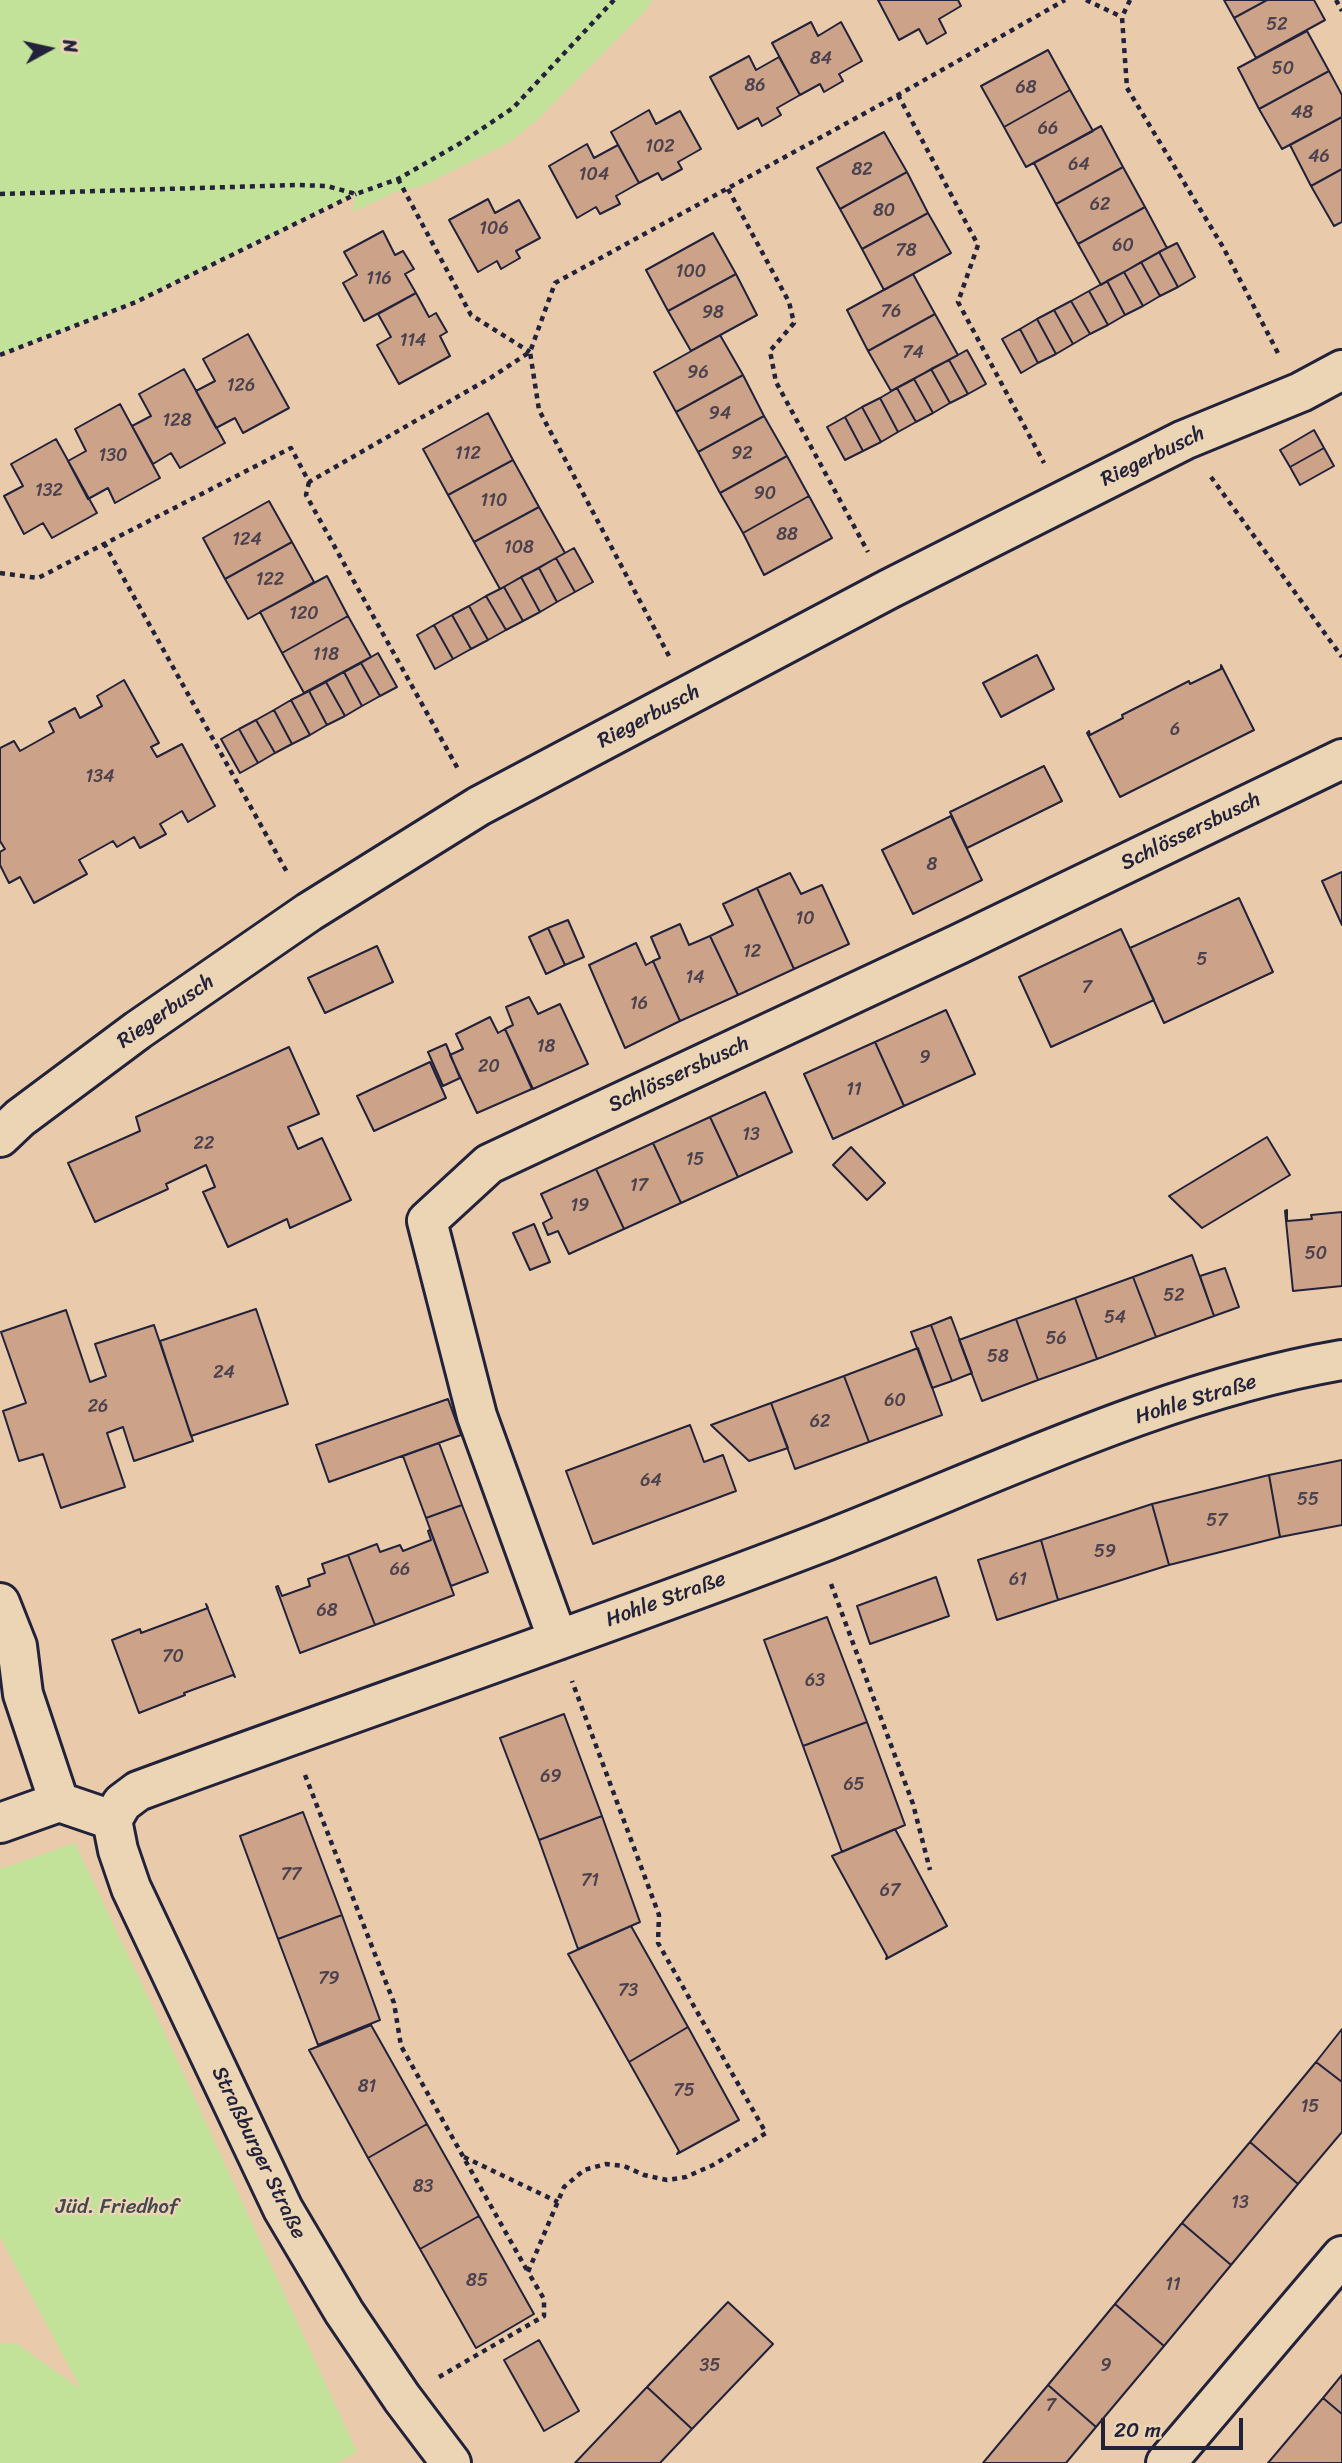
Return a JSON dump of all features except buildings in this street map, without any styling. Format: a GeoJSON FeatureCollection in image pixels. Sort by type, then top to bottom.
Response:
{"type":"FeatureCollection","features":[{"type":"Feature","properties":{"kind":"street","name":"Riegerbusch"},"geometry":{"type":"LineString","coordinates":[[0,1137],[19,1118],[127,1038],[309,912],[479,806],[889,589],[1184,440],[1301,392],[1342,370]]}},
{"type":"Feature","properties":{"kind":"street","name":"Schlössersbusch"},"geometry":{"type":"LineString","coordinates":[[558,1640],[477,1416],[427,1221],[489,1164],[959,944],[1342,759]]}},
{"type":"Feature","properties":{"kind":"street","name":"Hohle Straße"},"geometry":{"type":"LineString","coordinates":[[112,1820],[122,1803],[138,1791],[816,1544],[1099,1431],[1200,1396],[1308,1366],[1342,1360]]}},
{"type":"Feature","properties":{"kind":"street"},"geometry":{"type":"LineString","coordinates":[[0,1603],[17,1646],[23,1694],[59,1802]]}},
{"type":"Feature","properties":{"kind":"street"},"geometry":{"type":"LineString","coordinates":[[0,1822],[59,1802],[112,1820]]}},
{"type":"Feature","properties":{"kind":"street","name":"Straßburger Straße"},"geometry":{"type":"LineString","coordinates":[[112,1820],[118,1850],[131,1888],[283,2209],[344,2312],[402,2399],[451,2463]]}},
{"type":"Feature","properties":{"kind":"street"},"geometry":{"type":"LineString","coordinates":[[1166,2463],[1342,2256]]}},
{"type":"Feature","properties":{"kind":"path"},"geometry":{"type":"LineString","coordinates":[[0,355],[136,302],[356,194],[398,179],[459,144],[513,108],[614,0]]}},
{"type":"Feature","properties":{"kind":"path"},"geometry":{"type":"LineString","coordinates":[[690,696],[539,410],[530,352],[555,283],[1065,0]]}},
{"type":"Feature","properties":{"kind":"path"},"geometry":{"type":"LineString","coordinates":[[1086,0],[1122,17]]}},
{"type":"Feature","properties":{"kind":"path"},"geometry":{"type":"LineString","coordinates":[[1130,0],[1122,17],[1127,88],[1223,247],[1301,392]]}},
{"type":"Feature","properties":{"kind":"path"},"geometry":{"type":"LineString","coordinates":[[1336,0],[1342,11]]}},
{"type":"Feature","properties":{"kind":"path"},"geometry":{"type":"LineString","coordinates":[[898,95],[978,245],[958,302],[1064,501]]}},
{"type":"Feature","properties":{"kind":"path"},"geometry":{"type":"LineString","coordinates":[[398,179],[471,315],[530,352]]}},
{"type":"Feature","properties":{"kind":"path"},"geometry":{"type":"LineString","coordinates":[[0,194],[297,185],[327,186],[356,194]]}},
{"type":"Feature","properties":{"kind":"path"},"geometry":{"type":"LineString","coordinates":[[728,189],[789,302],[794,323],[769,351],[775,382],[889,589]]}},
{"type":"Feature","properties":{"kind":"path"},"geometry":{"type":"LineString","coordinates":[[309,482],[492,377],[530,352]]}},
{"type":"Feature","properties":{"kind":"path"},"geometry":{"type":"LineString","coordinates":[[1184,440],[1342,657]]}},
{"type":"Feature","properties":{"kind":"path"},"geometry":{"type":"LineString","coordinates":[[0,573],[38,579],[290,448],[309,482],[306,495],[479,806]]}},
{"type":"Feature","properties":{"kind":"path"},"geometry":{"type":"LineString","coordinates":[[104,543],[309,912]]}},
{"type":"Feature","properties":{"kind":"path"},"geometry":{"type":"LineString","coordinates":[[816,1544],[913,1804],[930,1870]]}},
{"type":"Feature","properties":{"kind":"path"},"geometry":{"type":"LineString","coordinates":[[528,2272],[564,2187],[584,2170],[606,2164],[624,2166],[644,2175],[667,2180],[686,2177],[713,2165],[766,2133],[658,1943],[659,1915],[558,1640]]}},
{"type":"Feature","properties":{"kind":"path"},"geometry":{"type":"LineString","coordinates":[[289,1735],[394,2003],[401,2046],[544,2299],[544,2316],[402,2399]]}},
{"type":"Feature","properties":{"kind":"path"},"geometry":{"type":"LineString","coordinates":[[463,2157],[558,2202]]}},
{"type":"Feature","properties":{"kind":"green space"},"geometry":{"type":"Polygon","coordinates":[[[0,0],[652,0],[648,8],[539,118],[510,142],[422,186],[395,192],[353,212],[355,194],[136,302],[0,355],[0,0]]]}},
{"type":"Feature","properties":{"kind":"green space","name":"Jüd. Friedhof"},"geometry":{"type":"Polygon","coordinates":[[[75,1843],[357,2452],[338,2463],[0,2463],[0,2343],[17,2344],[81,2389],[0,2237],[0,1869],[75,1843]]]}}]}
